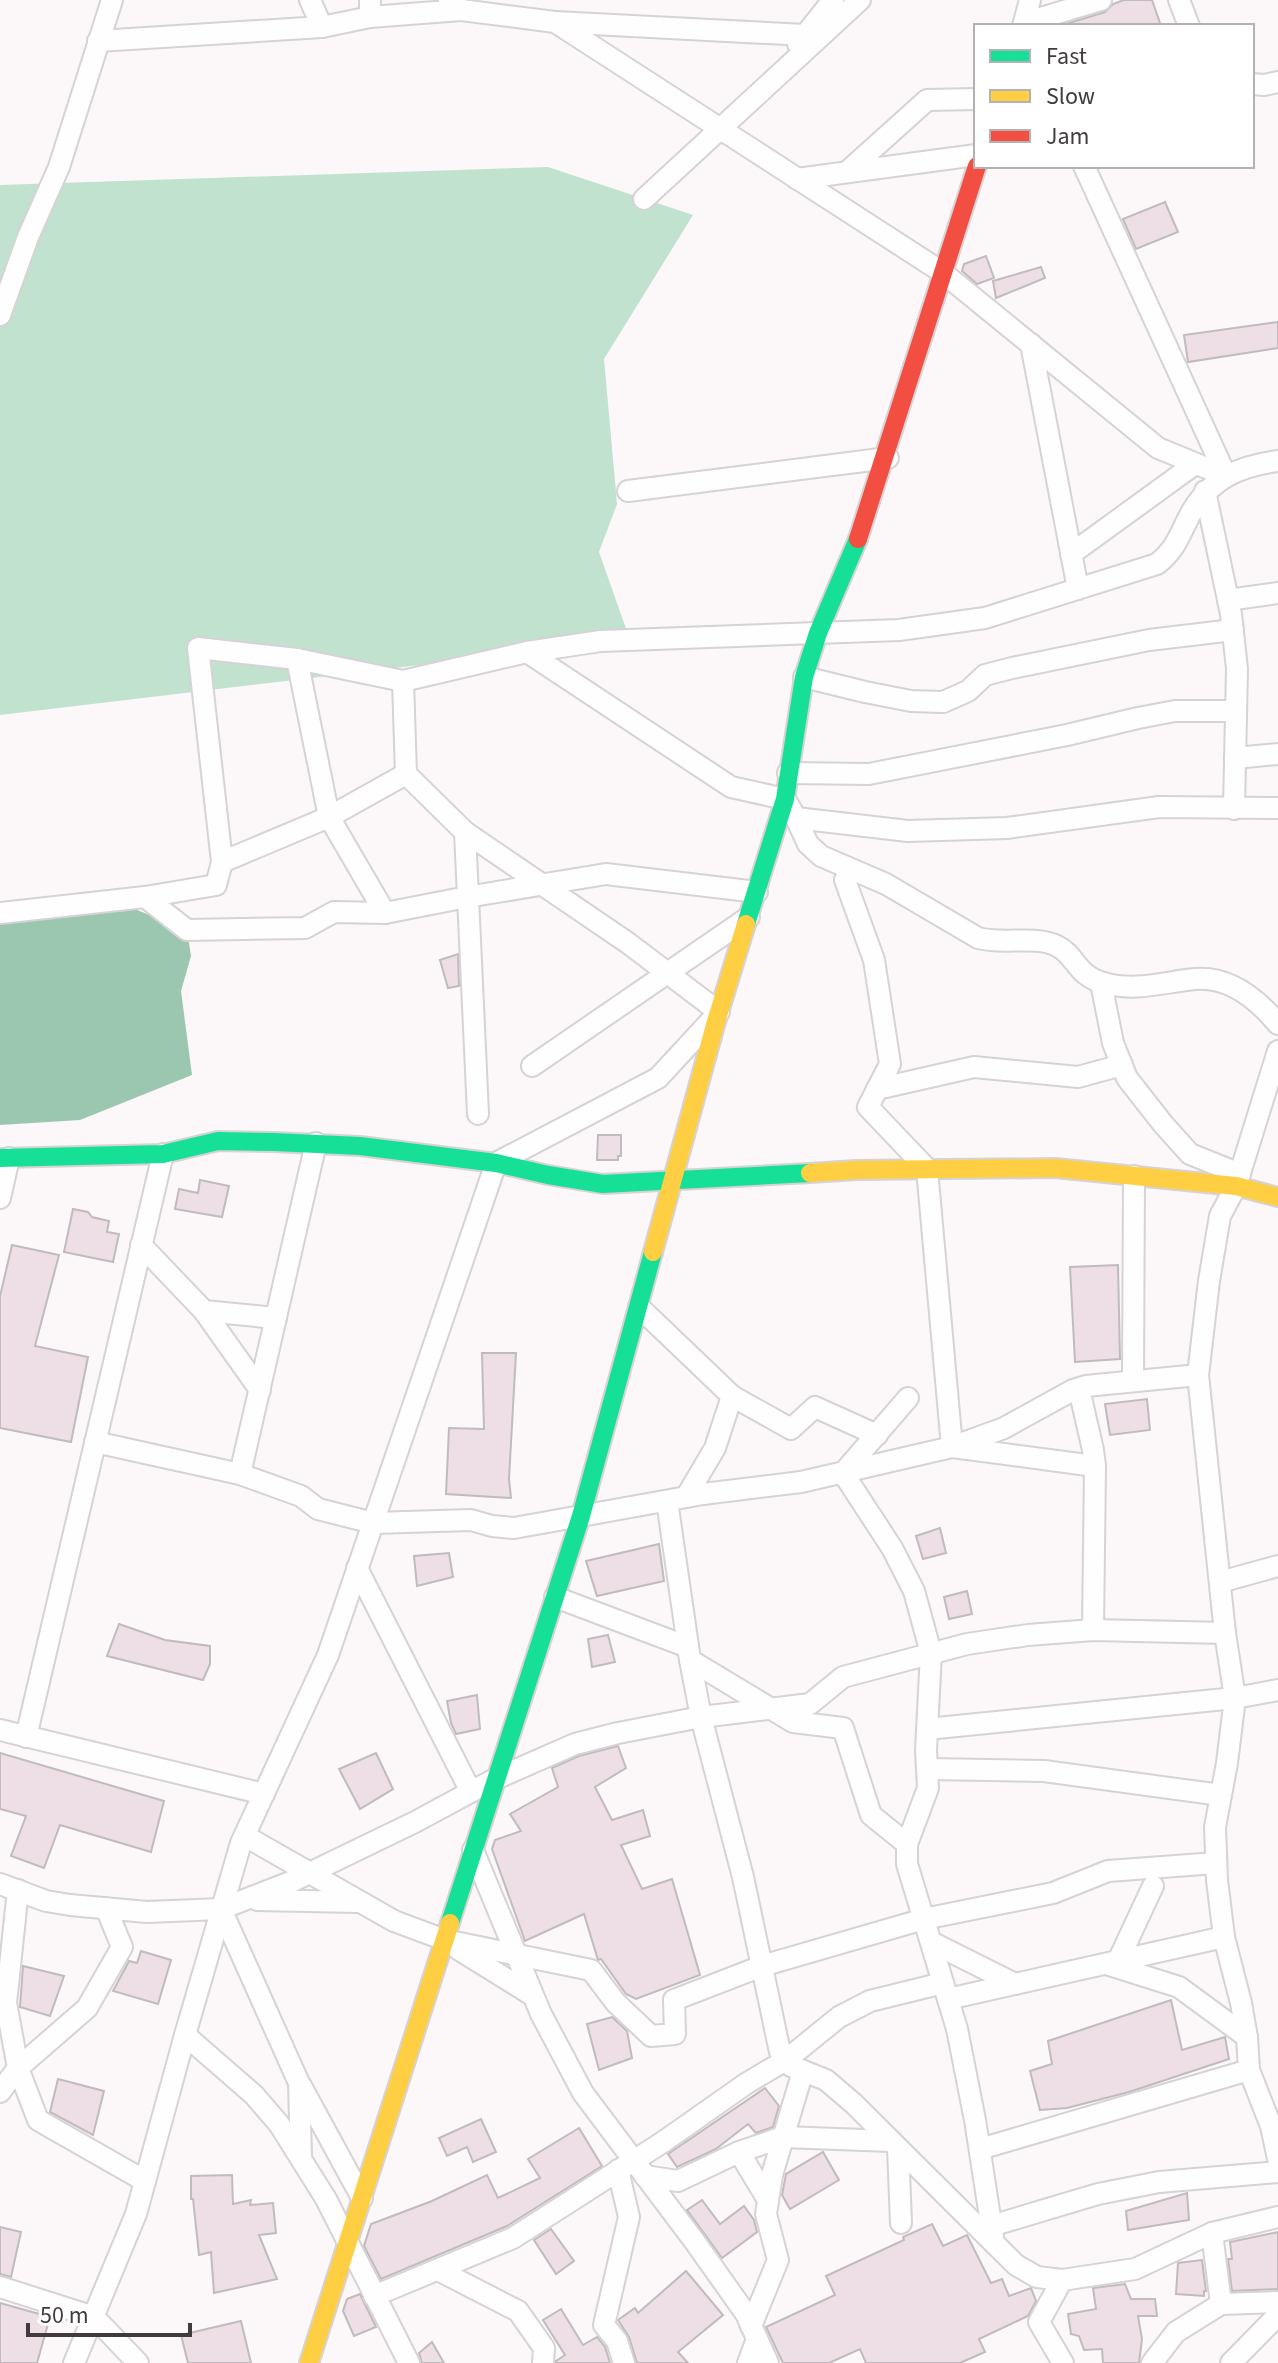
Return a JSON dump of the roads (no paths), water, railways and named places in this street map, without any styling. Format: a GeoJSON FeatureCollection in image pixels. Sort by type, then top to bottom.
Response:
{"type":"FeatureCollection","features":[{"type":"Feature","properties":{"kind":"street"},"geometry":{"type":"LineString","coordinates":[[0,315],[28,237],[59,167],[112,0]]}},
{"type":"Feature","properties":{"kind":"street"},"geometry":{"type":"LineString","coordinates":[[310,0],[322,27]]}},
{"type":"Feature","properties":{"kind":"street"},"geometry":{"type":"LineString","coordinates":[[757,95],[833,0]]}},
{"type":"Feature","properties":{"kind":"street"},"geometry":{"type":"LineString","coordinates":[[644,199],[860,0]]}},
{"type":"Feature","properties":{"kind":"street"},"geometry":{"type":"LineString","coordinates":[[1024,24],[1030,0]]}},
{"type":"Feature","properties":{"kind":"street"},"geometry":{"type":"LineString","coordinates":[[1048,21],[1101,0]]}},
{"type":"Feature","properties":{"kind":"street"},"geometry":{"type":"LineString","coordinates":[[1179,0],[1188,24]]}},
{"type":"Feature","properties":{"kind":"street"},"geometry":{"type":"LineString","coordinates":[[98,41],[322,27],[370,8],[455,5],[555,22],[805,35]]}},
{"type":"Feature","properties":{"kind":"street"},"geometry":{"type":"LineString","coordinates":[[555,22],[942,272],[1158,448],[1226,476]]}},
{"type":"Feature","properties":{"kind":"street"},"geometry":{"type":"LineString","coordinates":[[1254,84],[1278,82]]}},
{"type":"Feature","properties":{"kind":"street"},"geometry":{"type":"LineString","coordinates":[[847,172],[927,100],[974,99]]}},
{"type":"Feature","properties":{"kind":"street"},"geometry":{"type":"LineString","coordinates":[[797,179],[974,155]]}},
{"type":"Feature","properties":{"kind":"street"},"geometry":{"type":"LineString","coordinates":[[309,2363],[581,1516],[719,1012],[785,799],[804,677],[818,633],[864,525],[976,168]]}},
{"type":"Feature","properties":{"kind":"street"},"geometry":{"type":"LineString","coordinates":[[1085,168],[1226,476]]}},
{"type":"Feature","properties":{"kind":"street"},"geometry":{"type":"LineString","coordinates":[[1031,344],[1078,589]]}},
{"type":"Feature","properties":{"kind":"street"},"geometry":{"type":"LineString","coordinates":[[628,491],[886,459]]}},
{"type":"Feature","properties":{"kind":"street"},"geometry":{"type":"LineString","coordinates":[[0,913],[145,897],[216,885],[222,862],[198,648],[297,659],[403,681],[527,652],[601,641],[899,630],[985,618],[1157,564],[1176,546],[1205,491],[1226,476],[1253,464],[1278,461]]}},
{"type":"Feature","properties":{"kind":"street"},"geometry":{"type":"LineString","coordinates":[[1071,554],[1195,464]]}},
{"type":"Feature","properties":{"kind":"street"},"geometry":{"type":"LineString","coordinates":[[1205,491],[1228,600],[1237,669],[1234,809]]}},
{"type":"Feature","properties":{"kind":"street"},"geometry":{"type":"LineString","coordinates":[[1228,600],[1278,593]]}},
{"type":"Feature","properties":{"kind":"street"},"geometry":{"type":"LineString","coordinates":[[804,677],[911,701],[943,702],[968,691],[985,675],[1012,668],[1149,640],[1233,630]]}},
{"type":"Feature","properties":{"kind":"street"},"geometry":{"type":"LineString","coordinates":[[527,652],[731,787],[785,799],[808,844],[821,856],[886,884],[978,938],[991,942],[1055,944],[1064,950],[1082,973],[1101,983],[1122,987],[1199,979],[1219,982],[1246,993],[1278,1024]]}},
{"type":"Feature","properties":{"kind":"street"},"geometry":{"type":"LineString","coordinates":[[297,659],[329,817],[385,913]]}},
{"type":"Feature","properties":{"kind":"street"},"geometry":{"type":"LineString","coordinates":[[403,681],[406,774],[465,832],[719,1012]]}},
{"type":"Feature","properties":{"kind":"street"},"geometry":{"type":"LineString","coordinates":[[788,773],[869,774],[1151,715],[1175,711],[1236,711]]}},
{"type":"Feature","properties":{"kind":"street"},"geometry":{"type":"LineString","coordinates":[[1235,758],[1278,754]]}},
{"type":"Feature","properties":{"kind":"street"},"geometry":{"type":"LineString","coordinates":[[222,862],[329,817],[406,774]]}},
{"type":"Feature","properties":{"kind":"street"},"geometry":{"type":"LineString","coordinates":[[796,818],[908,831],[1007,828],[1159,807],[1278,808]]}},
{"type":"Feature","properties":{"kind":"street"},"geometry":{"type":"LineString","coordinates":[[465,832],[478,1114]]}},
{"type":"Feature","properties":{"kind":"street"},"geometry":{"type":"LineString","coordinates":[[145,897],[187,930],[305,928],[334,912],[385,913],[606,874],[757,892]]}},
{"type":"Feature","properties":{"kind":"street"},"geometry":{"type":"LineString","coordinates":[[845,880],[874,960],[890,1064],[868,1107],[927,1169],[952,1447]]}},
{"type":"Feature","properties":{"kind":"street"},"geometry":{"type":"LineString","coordinates":[[532,1066],[749,917]]}},
{"type":"Feature","properties":{"kind":"street"},"geometry":{"type":"LineString","coordinates":[[1101,983],[1113,1043],[1127,1078],[1163,1124],[1190,1154],[1278,1197]]}},
{"type":"Feature","properties":{"kind":"street"},"geometry":{"type":"LineString","coordinates":[[74,2363],[136,2214],[221,1909],[245,1836],[328,1655],[496,1163],[658,1078],[719,1012]]}},
{"type":"Feature","properties":{"kind":"street"},"geometry":{"type":"LineString","coordinates":[[1278,1051],[1238,1180],[1220,1216],[1198,1375],[1225,1633],[1235,1698],[1215,1827],[1216,1863],[1224,1937],[1241,2003],[1249,2070],[1271,2126],[1278,2159]]}},
{"type":"Feature","properties":{"kind":"street"},"geometry":{"type":"LineString","coordinates":[[877,1089],[974,1067],[1078,1077],[1122,1065]]}},
{"type":"Feature","properties":{"kind":"street"},"geometry":{"type":"LineString","coordinates":[[0,1198],[5,1158],[163,1154],[218,1141],[360,1146],[496,1163],[603,1184],[856,1170],[1055,1168],[1134,1176],[1238,1180]]}},
{"type":"Feature","properties":{"kind":"street"},"geometry":{"type":"LineString","coordinates":[[240,1474],[316,1143]]}},
{"type":"Feature","properties":{"kind":"street"},"geometry":{"type":"LineString","coordinates":[[26,1737],[163,1154]]}},
{"type":"Feature","properties":{"kind":"street"},"geometry":{"type":"LineString","coordinates":[[1133,1381],[1134,1176]]}},
{"type":"Feature","properties":{"kind":"street"},"geometry":{"type":"LineString","coordinates":[[141,1245],[204,1311],[260,1390]]}},
{"type":"Feature","properties":{"kind":"street"},"geometry":{"type":"LineString","coordinates":[[639,1307],[732,1396],[791,1429],[815,1407],[877,1435]]}},
{"type":"Feature","properties":{"kind":"street"},"geometry":{"type":"LineString","coordinates":[[204,1311],[276,1318]]}},
{"type":"Feature","properties":{"kind":"street"},"geometry":{"type":"LineString","coordinates":[[95,1442],[240,1474],[301,1496],[318,1509],[373,1523],[471,1520],[514,1528],[843,1473],[952,1447],[1004,1428],[1079,1389],[1198,1375]]}},
{"type":"Feature","properties":{"kind":"street"},"geometry":{"type":"LineString","coordinates":[[1079,1389],[1095,1466],[1093,1630]]}},
{"type":"Feature","properties":{"kind":"street"},"geometry":{"type":"LineString","coordinates":[[732,1396],[715,1448],[676,1499],[689,1654],[701,1717],[743,1877],[780,2052],[794,2065],[826,2080],[853,2103],[894,2145],[993,2234],[1016,2265],[1037,2277],[1062,2280],[1135,2269],[1212,2233],[1278,2217]]}},
{"type":"Feature","properties":{"kind":"street"},"geometry":{"type":"LineString","coordinates":[[843,1473],[908,1398]]}},
{"type":"Feature","properties":{"kind":"street"},"geometry":{"type":"LineString","coordinates":[[952,1447],[1095,1466]]}},
{"type":"Feature","properties":{"kind":"street"},"geometry":{"type":"LineString","coordinates":[[843,1473],[892,1548],[914,1591],[931,1653],[928,1788],[907,1844],[907,1864],[957,2029],[993,2234]]}},
{"type":"Feature","properties":{"kind":"street"},"geometry":{"type":"LineString","coordinates":[[1220,1582],[1278,1566]]}},
{"type":"Feature","properties":{"kind":"street"},"geometry":{"type":"LineString","coordinates":[[357,1568],[471,1792]]}},
{"type":"Feature","properties":{"kind":"street"},"geometry":{"type":"LineString","coordinates":[[555,1597],[689,1654],[793,1722],[843,1728],[871,1815],[907,1844]]}},
{"type":"Feature","properties":{"kind":"street"},"geometry":{"type":"LineString","coordinates":[[9,1887],[46,1901],[106,1908],[147,1912],[221,1909],[310,1873],[496,1778],[575,1744],[701,1717],[810,1704],[843,1677],[967,1644],[1093,1630],[1225,1633]]}},
{"type":"Feature","properties":{"kind":"street"},"geometry":{"type":"LineString","coordinates":[[927,1729],[1235,1698],[1278,1690]]}},
{"type":"Feature","properties":{"kind":"street"},"geometry":{"type":"LineString","coordinates":[[0,1730],[264,1794]]}},
{"type":"Feature","properties":{"kind":"street"},"geometry":{"type":"LineString","coordinates":[[927,1769],[1044,1771],[1221,1795]]}},
{"type":"Feature","properties":{"kind":"street"},"geometry":{"type":"LineString","coordinates":[[245,1836],[394,1921],[445,1940],[591,1970],[616,2003],[651,2036],[675,2034],[674,2000],[762,1966],[924,1919],[1053,1893],[1108,1871],[1216,1863]]}},
{"type":"Feature","properties":{"kind":"street"},"geometry":{"type":"LineString","coordinates":[[473,1850],[532,1995],[583,2093],[632,2169],[695,2242],[746,2314],[768,2363]]}},
{"type":"Feature","properties":{"kind":"street"},"geometry":{"type":"LineString","coordinates":[[1112,1962],[1153,1886]]}},
{"type":"Feature","properties":{"kind":"street"},"geometry":{"type":"LineString","coordinates":[[0,1938],[9,1887]]}},
{"type":"Feature","properties":{"kind":"street"},"geometry":{"type":"LineString","coordinates":[[9,1887],[6,2003],[18,2068],[38,2120],[145,2181]]}},
{"type":"Feature","properties":{"kind":"street"},"geometry":{"type":"LineString","coordinates":[[245,1900],[360,1902]]}},
{"type":"Feature","properties":{"kind":"street"},"geometry":{"type":"LineString","coordinates":[[0,2092],[18,2068],[87,2008],[122,1947],[106,1908]]}},
{"type":"Feature","properties":{"kind":"street"},"geometry":{"type":"LineString","coordinates":[[221,1909],[299,2083],[362,2198]]}},
{"type":"Feature","properties":{"kind":"street"},"geometry":{"type":"LineString","coordinates":[[374,2296],[513,2238],[632,2169],[747,2083],[794,2065],[839,2017],[870,2001],[1015,1984],[1224,1937]]}},
{"type":"Feature","properties":{"kind":"street"},"geometry":{"type":"LineString","coordinates":[[445,1940],[532,1995]]}},
{"type":"Feature","properties":{"kind":"street"},"geometry":{"type":"LineString","coordinates":[[931,1942],[1015,1984]]}},
{"type":"Feature","properties":{"kind":"street"},"geometry":{"type":"LineString","coordinates":[[1112,1962],[1179,1987],[1247,2037]]}},
{"type":"Feature","properties":{"kind":"street"},"geometry":{"type":"LineString","coordinates":[[185,2035],[254,2095],[279,2124],[326,2199],[409,2363]]}},
{"type":"Feature","properties":{"kind":"street"},"geometry":{"type":"LineString","coordinates":[[748,2363],[754,2332],[778,2260],[766,2214],[772,2175],[783,2137],[794,2065]]}},
{"type":"Feature","properties":{"kind":"street"},"geometry":{"type":"LineString","coordinates":[[980,2149],[1249,2070]]}},
{"type":"Feature","properties":{"kind":"street"},"geometry":{"type":"LineString","coordinates":[[299,2083],[301,2160]]}},
{"type":"Feature","properties":{"kind":"street"},"geometry":{"type":"LineString","coordinates":[[632,2169],[678,2181],[739,2152],[783,2137],[894,2145]]}},
{"type":"Feature","properties":{"kind":"street"},"geometry":{"type":"LineString","coordinates":[[894,2145],[901,2223]]}},
{"type":"Feature","properties":{"kind":"street"},"geometry":{"type":"LineString","coordinates":[[739,2152],[768,2200]]}},
{"type":"Feature","properties":{"kind":"street"},"geometry":{"type":"LineString","coordinates":[[624,2363],[617,2341],[604,2325],[629,2217],[632,2169]]}},
{"type":"Feature","properties":{"kind":"street"},"geometry":{"type":"LineString","coordinates":[[993,2234],[1098,2194],[1159,2182],[1278,2172]]}},
{"type":"Feature","properties":{"kind":"street"},"geometry":{"type":"LineString","coordinates":[[1212,2233],[1221,2304]]}},
{"type":"Feature","properties":{"kind":"street"},"geometry":{"type":"LineString","coordinates":[[438,2270],[518,2311],[544,2348],[543,2363]]}},
{"type":"Feature","properties":{"kind":"street"},"geometry":{"type":"LineString","coordinates":[[1062,2280],[1039,2322],[1063,2363]]}},
{"type":"Feature","properties":{"kind":"street"},"geometry":{"type":"LineString","coordinates":[[0,2287],[94,2317],[138,2363]]}},
{"type":"Feature","properties":{"kind":"street"},"geometry":{"type":"LineString","coordinates":[[1152,2363],[1176,2332],[1221,2304],[1278,2302]]}},
{"type":"Feature","properties":{"kind":"street"},"geometry":{"type":"LineString","coordinates":[[1231,2363],[1278,2315]]}}]}
